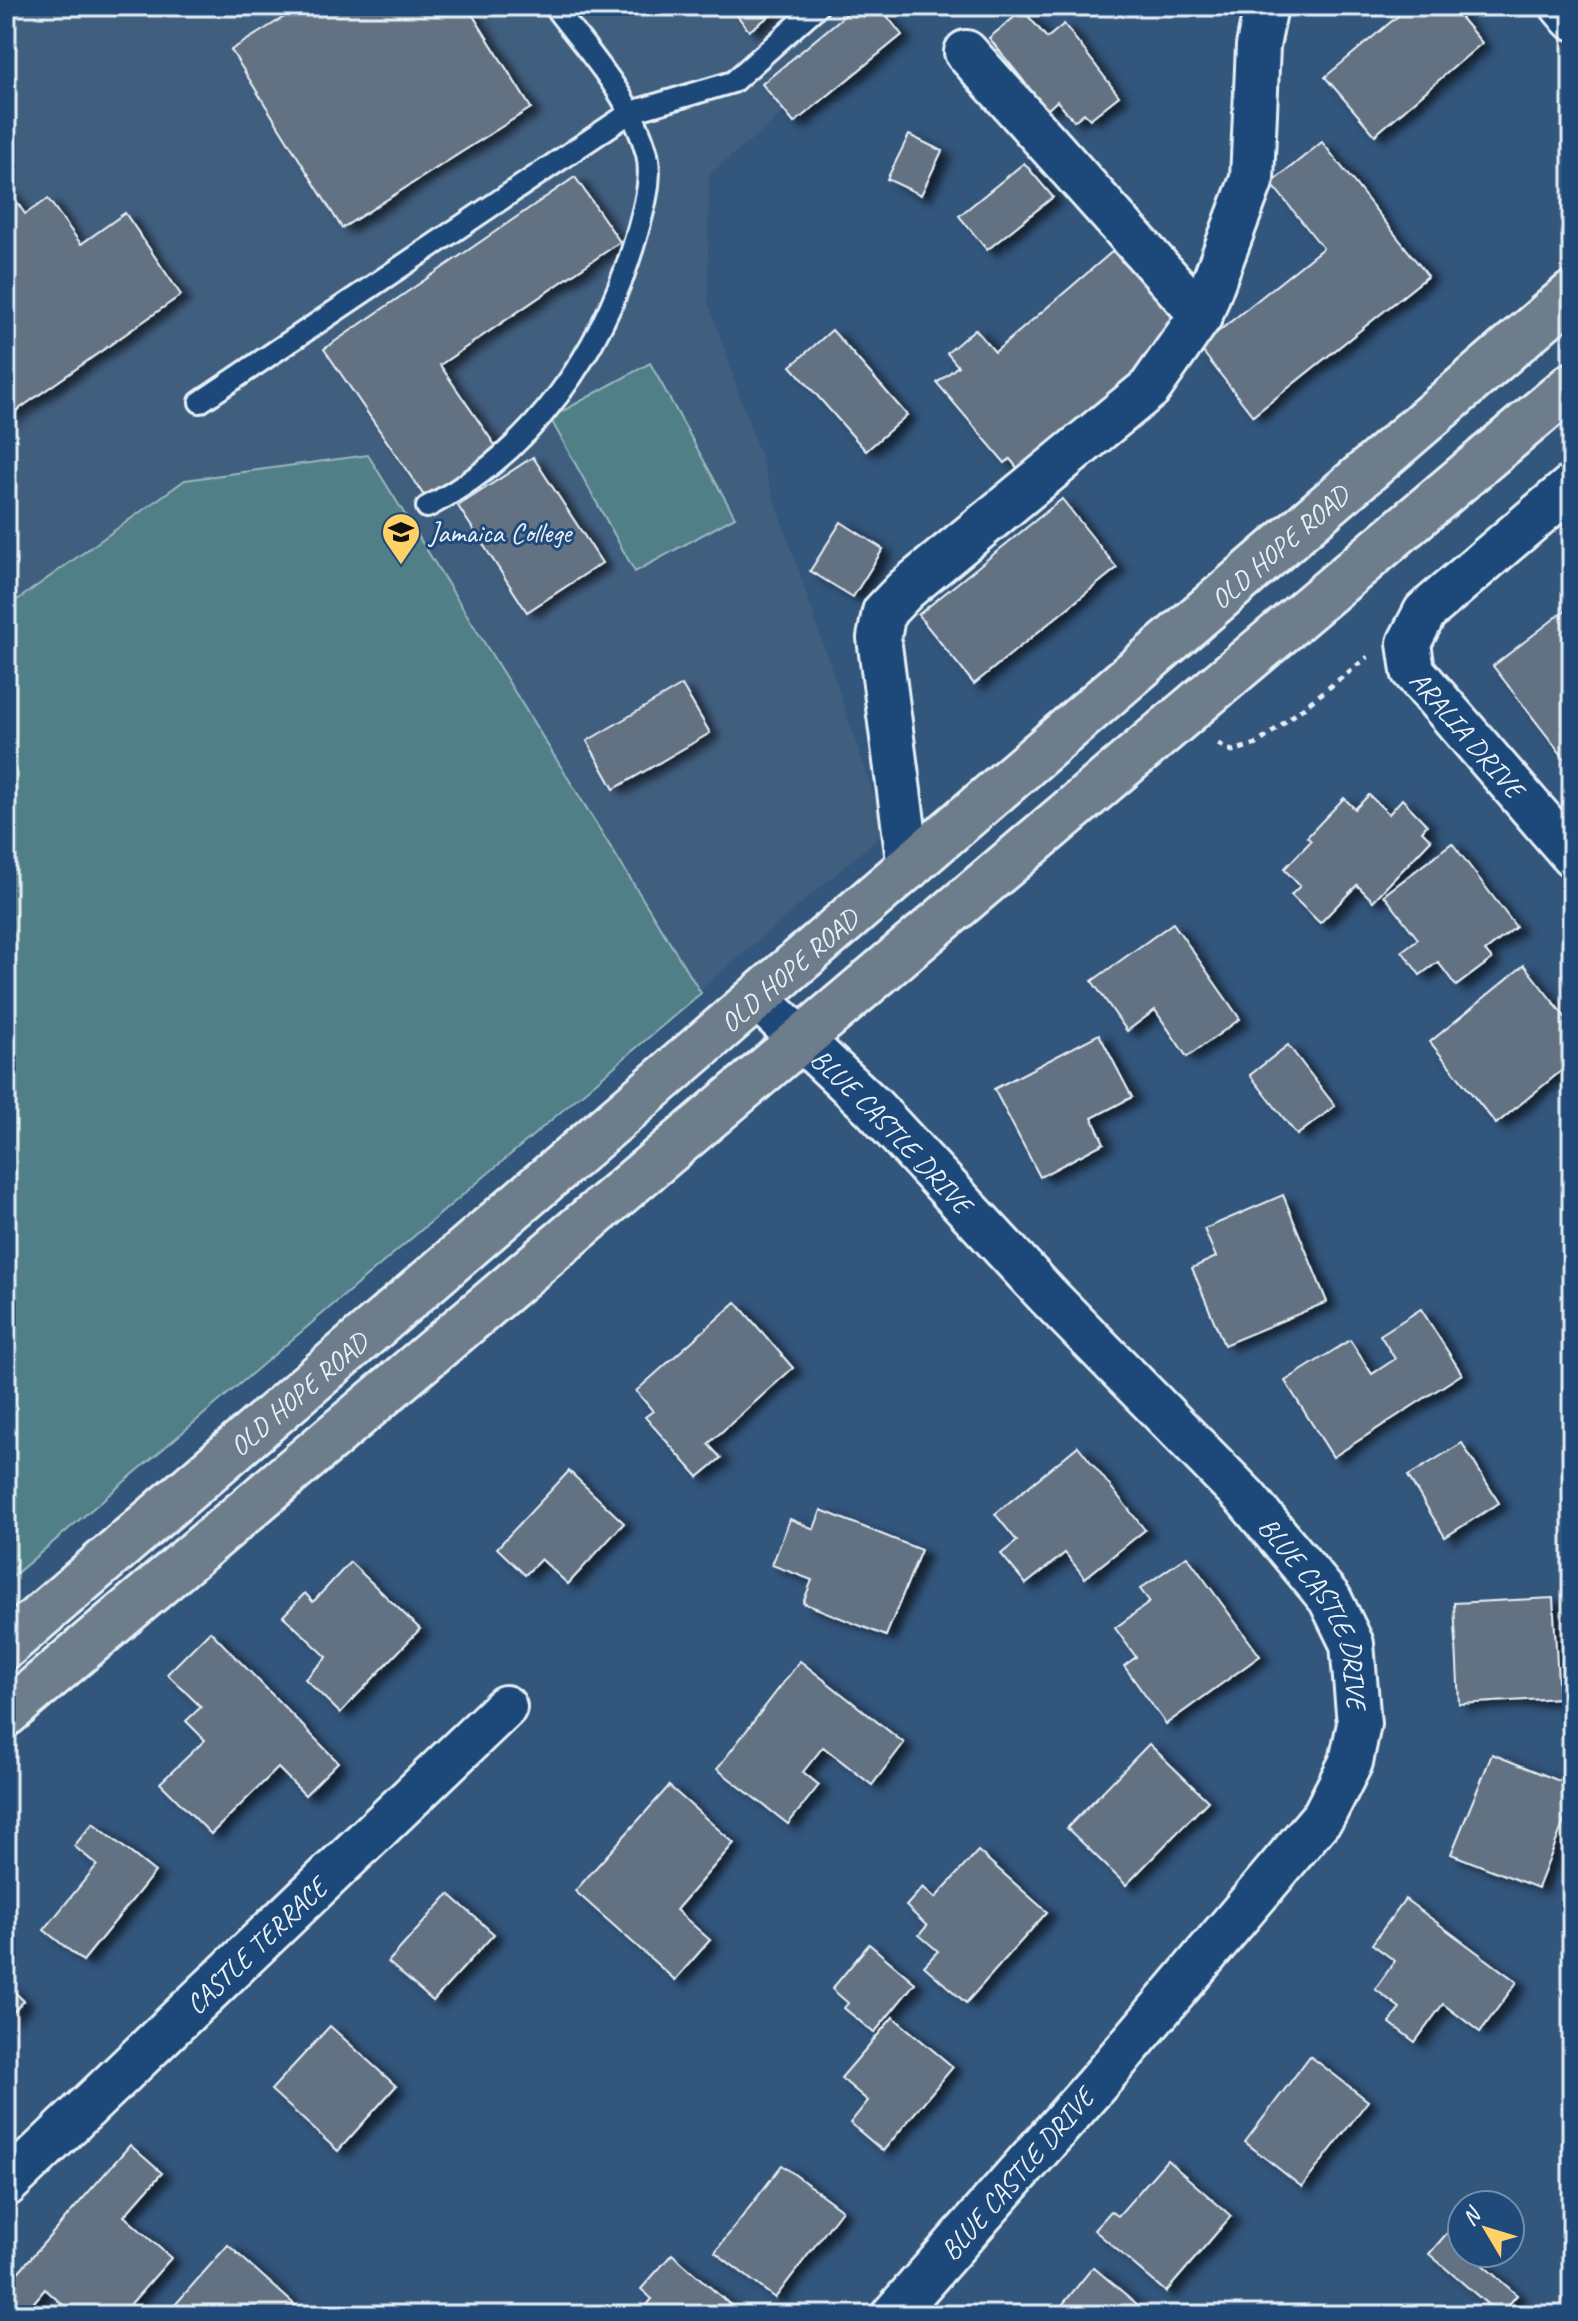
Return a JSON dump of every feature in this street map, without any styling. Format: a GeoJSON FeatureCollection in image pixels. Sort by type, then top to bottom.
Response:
{"type":"FeatureCollection","features":[{"type":"Feature","properties":{"kind":"main road","name":"OLD HOPE ROAD"},"geometry":{"type":"LineString","coordinates":[[6,1646],[1572,294]]}},
{"type":"Feature","properties":{"kind":"main road","name":"OLD HOPE ROAD"},"geometry":{"type":"LineString","coordinates":[[6,1714],[1572,385]]}},
{"type":"Feature","properties":{"kind":"street"},"geometry":{"type":"LineString","coordinates":[[909,868],[879,638],[884,612],[906,589],[1150,388],[1201,315],[1252,179],[1258,46],[1266,6]]}},
{"type":"Feature","properties":{"kind":"street"},"geometry":{"type":"LineString","coordinates":[[1562,6],[1572,18]]}},
{"type":"Feature","properties":{"kind":"street"},"geometry":{"type":"LineString","coordinates":[[966,52],[1201,315]]}},
{"type":"Feature","properties":{"kind":"street"},"geometry":{"type":"LineString","coordinates":[[1417,628],[1572,486]]}},
{"type":"Feature","properties":{"kind":"street","name":"ARALIA DRIVE"},"geometry":{"type":"LineString","coordinates":[[1417,628],[1413,671],[1572,855]]}},
{"type":"Feature","properties":{"kind":"street","name":"BLUE CASTLE DRIVE"},"geometry":{"type":"LineString","coordinates":[[758,999],[873,1107],[1048,1296],[1246,1498],[1330,1599],[1352,1644],[1359,1724],[1351,1762],[1324,1815],[1101,2079],[893,2315]]}},
{"type":"Feature","properties":{"kind":"street","name":"CASTLE TERRACE"},"geometry":{"type":"LineString","coordinates":[[6,2185],[505,1707]]}},
{"type":"Feature","properties":{"kind":"lane"},"geometry":{"type":"LineString","coordinates":[[427,507],[467,487],[528,433],[593,346],[625,276],[645,208],[648,156],[631,112],[554,6]]}},
{"type":"Feature","properties":{"kind":"lane"},"geometry":{"type":"LineString","coordinates":[[200,402],[631,112],[733,82],[818,6]]}},
{"type":"Feature","properties":{"kind":"path"},"geometry":{"type":"LineString","coordinates":[[1188,712],[1212,741],[1232,751],[1257,744],[1417,628]]}},
{"type":"Feature","properties":{"kind":"shaded area","name":"Jamaica College"},"geometry":{"type":"Polygon","coordinates":[[[6,6],[911,6],[709,175],[708,301],[886,831],[6,1585],[6,6]]]}},
{"type":"Feature","properties":{"kind":"green space"},"geometry":{"type":"Polygon","coordinates":[[[650,363],[735,517],[635,572],[550,418],[650,363]]]}},
{"type":"Feature","properties":{"kind":"green space"},"geometry":{"type":"Polygon","coordinates":[[[368,455],[701,993],[6,1582],[6,608],[185,480],[368,455]]]}},
{"type":"Feature","properties":{"kind":"building"},"geometry":{"type":"Polygon","coordinates":[[[302,6],[467,6],[531,108],[342,228],[231,50],[302,6]]]}},
{"type":"Feature","properties":{"kind":"building"},"geometry":{"type":"Polygon","coordinates":[[[730,6],[783,6],[749,31],[730,6]]]}},
{"type":"Feature","properties":{"kind":"building"},"geometry":{"type":"Polygon","coordinates":[[[856,6],[879,6],[902,35],[794,123],[762,84],[856,6]]]}},
{"type":"Feature","properties":{"kind":"building"},"geometry":{"type":"Polygon","coordinates":[[[1392,6],[1451,6],[1482,43],[1375,135],[1325,77],[1399,15],[1392,6]]]}},
{"type":"Feature","properties":{"kind":"building"},"geometry":{"type":"Polygon","coordinates":[[[1023,10],[1047,38],[1064,24],[1119,96],[1090,119],[1084,113],[1074,121],[1057,101],[1047,110],[989,38],[1023,10]]]}},
{"type":"Feature","properties":{"kind":"building"},"geometry":{"type":"Polygon","coordinates":[[[909,135],[942,151],[921,195],[887,179],[909,135]]]}},
{"type":"Feature","properties":{"kind":"building"},"geometry":{"type":"Polygon","coordinates":[[[1322,142],[1428,276],[1253,416],[1199,347],[1323,248],[1271,183],[1322,142]]]}},
{"type":"Feature","properties":{"kind":"building"},"geometry":{"type":"Polygon","coordinates":[[[1024,163],[1053,197],[987,250],[959,216],[1024,163]]]}},
{"type":"Feature","properties":{"kind":"building"},"geometry":{"type":"Polygon","coordinates":[[[575,177],[620,242],[440,365],[499,451],[427,500],[324,349],[575,177]]]}},
{"type":"Feature","properties":{"kind":"building"},"geometry":{"type":"Polygon","coordinates":[[[6,186],[25,214],[48,199],[81,244],[125,213],[181,295],[6,418],[6,186]]]}},
{"type":"Feature","properties":{"kind":"building"},"geometry":{"type":"Polygon","coordinates":[[[1113,251],[1122,262],[1134,251],[1157,296],[1181,325],[1161,358],[1023,475],[1010,459],[1005,463],[937,383],[958,366],[947,353],[975,329],[995,352],[1113,251]]]}},
{"type":"Feature","properties":{"kind":"building"},"geometry":{"type":"Polygon","coordinates":[[[832,330],[907,415],[866,451],[791,366],[832,330]]]}},
{"type":"Feature","properties":{"kind":"building"},"geometry":{"type":"Polygon","coordinates":[[[533,457],[602,563],[527,612],[458,506],[533,457]]]}},
{"type":"Feature","properties":{"kind":"building"},"geometry":{"type":"Polygon","coordinates":[[[1062,499],[1117,568],[974,684],[918,615],[1062,499]]]}},
{"type":"Feature","properties":{"kind":"building"},"geometry":{"type":"Polygon","coordinates":[[[841,522],[883,549],[853,597],[810,571],[841,522]]]}},
{"type":"Feature","properties":{"kind":"building"},"geometry":{"type":"Polygon","coordinates":[[[1572,605],[1572,768],[1493,666],[1572,605]]]}},
{"type":"Feature","properties":{"kind":"building"},"geometry":{"type":"Polygon","coordinates":[[[682,685],[710,733],[614,789],[587,741],[682,685]]]}},
{"type":"Feature","properties":{"kind":"building"},"geometry":{"type":"Polygon","coordinates":[[[1369,795],[1389,814],[1402,799],[1427,825],[1422,831],[1431,840],[1373,901],[1357,885],[1320,923],[1291,895],[1300,886],[1284,869],[1311,841],[1307,837],[1344,798],[1355,809],[1369,795]]]}},
{"type":"Feature","properties":{"kind":"building"},"geometry":{"type":"Polygon","coordinates":[[[1452,843],[1516,927],[1485,951],[1492,959],[1456,986],[1438,962],[1420,975],[1402,951],[1418,939],[1384,895],[1452,843]]]}},
{"type":"Feature","properties":{"kind":"building"},"geometry":{"type":"Polygon","coordinates":[[[1173,923],[1240,1019],[1187,1057],[1155,1010],[1127,1031],[1092,981],[1173,923]]]}},
{"type":"Feature","properties":{"kind":"building"},"geometry":{"type":"Polygon","coordinates":[[[1524,965],[1572,1026],[1572,1062],[1496,1124],[1430,1042],[1524,965]]]}},
{"type":"Feature","properties":{"kind":"building"},"geometry":{"type":"Polygon","coordinates":[[[1099,1034],[1132,1097],[1092,1118],[1104,1143],[1040,1177],[994,1089],[1099,1034]]]}},
{"type":"Feature","properties":{"kind":"building"},"geometry":{"type":"Polygon","coordinates":[[[1288,1045],[1335,1106],[1297,1135],[1250,1075],[1288,1045]]]}},
{"type":"Feature","properties":{"kind":"building"},"geometry":{"type":"Polygon","coordinates":[[[1283,1195],[1327,1302],[1224,1345],[1192,1268],[1216,1257],[1204,1229],[1283,1195]]]}},
{"type":"Feature","properties":{"kind":"building"},"geometry":{"type":"Polygon","coordinates":[[[736,1302],[793,1368],[708,1444],[721,1458],[698,1477],[645,1417],[653,1411],[636,1391],[736,1302]]]}},
{"type":"Feature","properties":{"kind":"building"},"geometry":{"type":"Polygon","coordinates":[[[1421,1309],[1462,1374],[1333,1457],[1285,1381],[1350,1340],[1372,1374],[1395,1359],[1380,1335],[1421,1309]]]}},
{"type":"Feature","properties":{"kind":"building"},"geometry":{"type":"Polygon","coordinates":[[[1462,1443],[1499,1503],[1445,1537],[1408,1476],[1462,1443]]]}},
{"type":"Feature","properties":{"kind":"building"},"geometry":{"type":"Polygon","coordinates":[[[1078,1446],[1145,1530],[1085,1578],[1065,1553],[1026,1584],[1001,1554],[1017,1541],[995,1514],[1078,1446]]]}},
{"type":"Feature","properties":{"kind":"building"},"geometry":{"type":"Polygon","coordinates":[[[569,1471],[624,1523],[568,1584],[541,1559],[525,1575],[497,1548],[569,1471]]]}},
{"type":"Feature","properties":{"kind":"building"},"geometry":{"type":"Polygon","coordinates":[[[821,1510],[921,1550],[886,1636],[803,1603],[812,1580],[772,1565],[790,1519],[814,1529],[821,1510]]]}},
{"type":"Feature","properties":{"kind":"building"},"geometry":{"type":"Polygon","coordinates":[[[1187,1556],[1260,1656],[1166,1724],[1124,1666],[1136,1657],[1115,1628],[1150,1602],[1140,1589],[1187,1556]]]}},
{"type":"Feature","properties":{"kind":"building"},"geometry":{"type":"Polygon","coordinates":[[[350,1562],[420,1629],[340,1713],[305,1679],[327,1657],[283,1616],[305,1593],[313,1602],[350,1562]]]}},
{"type":"Feature","properties":{"kind":"building"},"geometry":{"type":"Polygon","coordinates":[[[1553,1598],[1559,1698],[1459,1704],[1454,1603],[1553,1598]]]}},
{"type":"Feature","properties":{"kind":"building"},"geometry":{"type":"Polygon","coordinates":[[[210,1631],[338,1762],[305,1795],[278,1768],[211,1834],[160,1783],[205,1740],[186,1721],[201,1707],[167,1674],[210,1631]]]}},
{"type":"Feature","properties":{"kind":"building"},"geometry":{"type":"Polygon","coordinates":[[[800,1661],[904,1743],[872,1785],[823,1747],[803,1772],[819,1785],[788,1824],[717,1769],[800,1661]]]}},
{"type":"Feature","properties":{"kind":"building"},"geometry":{"type":"Polygon","coordinates":[[[1149,1744],[1208,1801],[1126,1885],[1067,1828],[1149,1744]]]}},
{"type":"Feature","properties":{"kind":"building"},"geometry":{"type":"Polygon","coordinates":[[[1492,1754],[1572,1786],[1572,1801],[1538,1888],[1451,1854],[1492,1754]]]}},
{"type":"Feature","properties":{"kind":"building"},"geometry":{"type":"Polygon","coordinates":[[[669,1786],[734,1843],[676,1910],[710,1940],[675,1980],[575,1891],[669,1786]]]}},
{"type":"Feature","properties":{"kind":"building"},"geometry":{"type":"Polygon","coordinates":[[[93,1823],[155,1872],[83,1961],[44,1930],[97,1865],[74,1846],[93,1823]]]}},
{"type":"Feature","properties":{"kind":"building"},"geometry":{"type":"Polygon","coordinates":[[[978,1851],[1047,1912],[966,2003],[924,1966],[938,1951],[919,1935],[927,1926],[906,1906],[923,1887],[935,1898],[978,1851]]]}},
{"type":"Feature","properties":{"kind":"building"},"geometry":{"type":"Polygon","coordinates":[[[449,1894],[494,1934],[433,2001],[388,1962],[449,1894]]]}},
{"type":"Feature","properties":{"kind":"building"},"geometry":{"type":"Polygon","coordinates":[[[1405,1899],[1517,1982],[1480,2032],[1443,2004],[1415,2042],[1390,2023],[1400,2008],[1375,1989],[1395,1961],[1372,1944],[1405,1899]]]}},
{"type":"Feature","properties":{"kind":"building"},"geometry":{"type":"Polygon","coordinates":[[[869,1944],[915,1983],[874,2033],[844,2008],[848,2003],[832,1989],[869,1944]]]}},
{"type":"Feature","properties":{"kind":"building"},"geometry":{"type":"Polygon","coordinates":[[[6,1984],[24,2001],[6,2019],[6,1984]]]}},
{"type":"Feature","properties":{"kind":"building"},"geometry":{"type":"Polygon","coordinates":[[[893,2017],[953,2067],[883,2151],[850,2123],[868,2101],[841,2078],[893,2017]]]}},
{"type":"Feature","properties":{"kind":"building"},"geometry":{"type":"Polygon","coordinates":[[[330,2026],[396,2086],[338,2151],[271,2090],[330,2026]]]}},
{"type":"Feature","properties":{"kind":"building"},"geometry":{"type":"Polygon","coordinates":[[[1310,2056],[1368,2101],[1302,2187],[1245,2142],[1310,2056]]]}},
{"type":"Feature","properties":{"kind":"building"},"geometry":{"type":"Polygon","coordinates":[[[130,2145],[162,2173],[124,2216],[171,2258],[121,2315],[69,2315],[71,2312],[45,2289],[24,2314],[6,2298],[6,2286],[130,2145]]]}},
{"type":"Feature","properties":{"kind":"building"},"geometry":{"type":"Polygon","coordinates":[[[1167,2160],[1231,2216],[1166,2292],[1094,2230],[1111,2211],[1118,2216],[1167,2160]]]}},
{"type":"Feature","properties":{"kind":"building"},"geometry":{"type":"Polygon","coordinates":[[[782,2165],[842,2210],[775,2298],[715,2252],[782,2165]]]}},
{"type":"Feature","properties":{"kind":"building"},"geometry":{"type":"Polygon","coordinates":[[[1446,2234],[1446,2269],[1429,2254],[1446,2234]]]}},
{"type":"Feature","properties":{"kind":"building"},"geometry":{"type":"Polygon","coordinates":[[[228,2245],[305,2314],[166,2315],[228,2245]]]}},
{"type":"Feature","properties":{"kind":"building"},"geometry":{"type":"Polygon","coordinates":[[[672,2254],[742,2315],[638,2315],[652,2299],[641,2289],[672,2254]]]}},
{"type":"Feature","properties":{"kind":"building"},"geometry":{"type":"Polygon","coordinates":[[[1093,2267],[1143,2309],[1138,2315],[1054,2315],[1093,2267]]]}},
{"type":"Feature","properties":{"kind":"building"},"geometry":{"type":"Polygon","coordinates":[[[1446,2269],[1487,2269],[1517,2295],[1500,2315],[1446,2269]]]}},
{"type":"Feature","properties":{"kind":"place","name":"Jamaica College"},"geometry":{"type":"Point","coordinates":[401,566]}}]}
